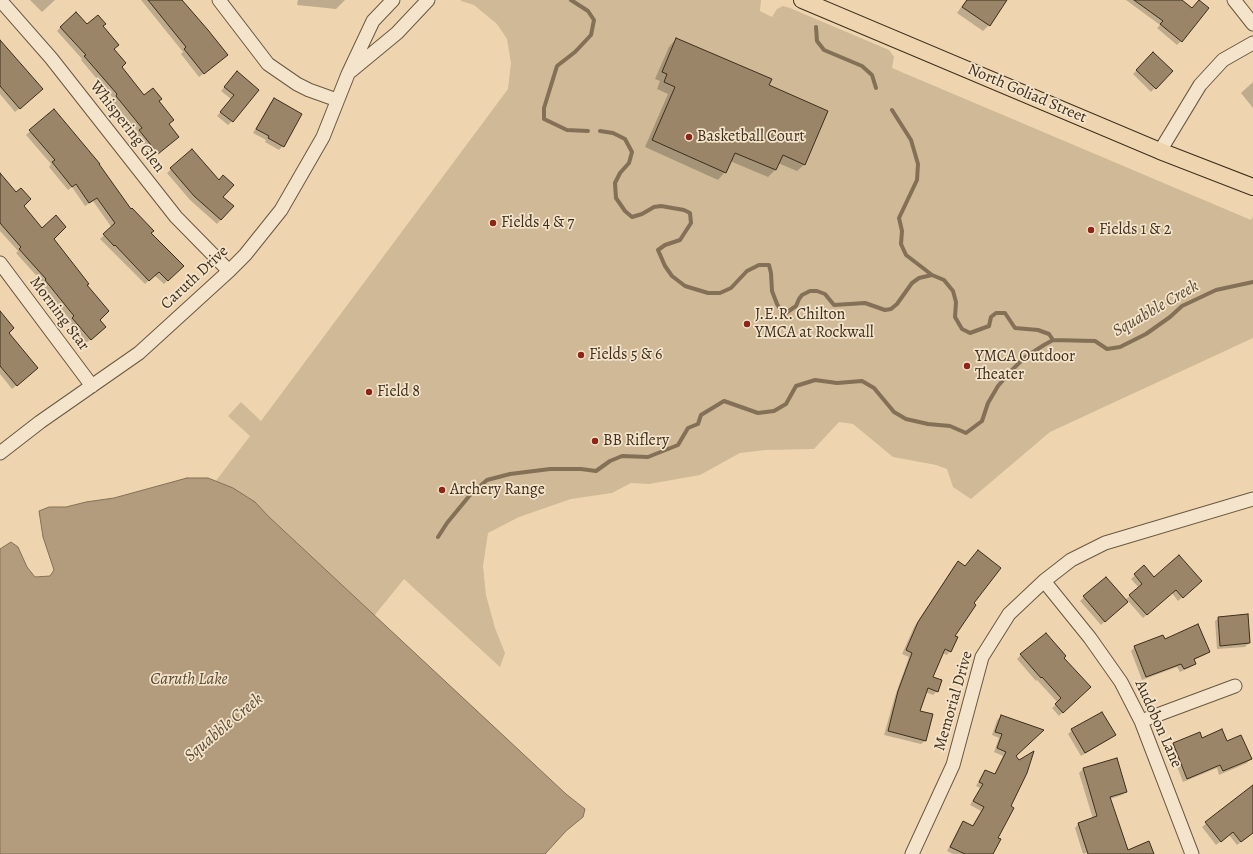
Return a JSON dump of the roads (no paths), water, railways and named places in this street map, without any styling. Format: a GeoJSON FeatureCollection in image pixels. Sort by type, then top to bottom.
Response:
{"type":"FeatureCollection","features":[{"type":"Feature","properties":{"kind":"main road","name":"North Goliad Street"},"geometry":{"type":"LineString","coordinates":[[802,0],[1160,151],[1253,187]]}},
{"type":"Feature","properties":{"kind":"street","name":"Whispering Glen"},"geometry":{"type":"LineString","coordinates":[[0,0],[51,58],[176,217],[229,271]]}},
{"type":"Feature","properties":{"kind":"street"},"geometry":{"type":"LineString","coordinates":[[219,0],[268,64],[297,84],[337,100]]}},
{"type":"Feature","properties":{"kind":"street","name":"Caruth Drive"},"geometry":{"type":"LineString","coordinates":[[0,453],[40,422],[139,353],[245,255],[281,210],[323,138],[348,74],[373,21],[392,0]]}},
{"type":"Feature","properties":{"kind":"street","name":"Caruth Drive"},"geometry":{"type":"LineString","coordinates":[[348,74],[397,33],[428,0]]}},
{"type":"Feature","properties":{"kind":"street"},"geometry":{"type":"LineString","coordinates":[[1234,0],[1253,24]]}},
{"type":"Feature","properties":{"kind":"street"},"geometry":{"type":"LineString","coordinates":[[1160,151],[1200,85],[1223,60],[1253,44]]}},
{"type":"Feature","properties":{"kind":"street","name":"Morning Star"},"geometry":{"type":"LineString","coordinates":[[0,263],[92,386]]}},
{"type":"Feature","properties":{"kind":"street","name":"Memorial Drive"},"geometry":{"type":"LineString","coordinates":[[912,854],[953,765],[982,657],[1009,614],[1044,581],[1071,560],[1105,543],[1253,499]]}},
{"type":"Feature","properties":{"kind":"street","name":"Audobon Lane"},"geometry":{"type":"LineString","coordinates":[[1044,581],[1090,638],[1121,682],[1141,721],[1192,854]]}},
{"type":"Feature","properties":{"kind":"street"},"geometry":{"type":"LineString","coordinates":[[1141,721],[1235,686]]}},
{"type":"Feature","properties":{"kind":"water","name":"Caruth Lake"},"geometry":{"type":"Polygon","coordinates":[[[187,478],[208,478],[233,488],[255,502],[268,516],[566,794],[585,809],[583,817],[566,831],[545,854],[0,854],[0,549],[11,542],[18,547],[27,567],[35,577],[50,576],[54,570],[43,537],[39,511],[49,507],[66,507],[86,502],[114,498],[187,478]]]}},
{"type":"Feature","properties":{"kind":"waterway"},"geometry":{"type":"LineString","coordinates":[[571,0],[588,11],[594,20],[591,35],[575,52],[557,66],[544,108],[544,119],[567,130],[588,131]]}},
{"type":"Feature","properties":{"kind":"waterway"},"geometry":{"type":"LineString","coordinates":[[816,27],[817,41],[824,50],[862,66],[872,75],[876,88]]}},
{"type":"Feature","properties":{"kind":"waterway"},"geometry":{"type":"LineString","coordinates":[[892,110],[911,140],[918,164],[917,180],[899,218],[902,231],[901,244],[906,255],[932,275]]}},
{"type":"Feature","properties":{"kind":"waterway"},"geometry":{"type":"LineString","coordinates":[[600,131],[613,133],[625,139],[632,152],[629,163],[620,173],[615,183],[616,198],[625,211],[632,217],[642,214],[654,207],[661,206],[684,210],[690,213],[691,223],[680,240],[665,245],[658,250],[665,266],[672,276],[685,286],[708,293],[720,293],[731,288],[747,271],[759,265],[769,265],[772,291],[782,312],[786,313],[796,306],[802,295],[810,291],[817,291],[825,294],[834,305],[865,303],[885,310],[891,309],[897,304],[912,283],[919,278],[932,275],[944,280],[953,291],[956,302],[955,317],[962,329],[970,333],[989,326],[991,317],[996,313],[1005,313],[1015,328],[1038,330],[1049,334],[1053,340]]}},
{"type":"Feature","properties":{"kind":"waterway","name":"Squabble Creek"},"geometry":{"type":"LineString","coordinates":[[438,537],[447,523],[470,495],[487,480],[510,474],[550,469],[581,469],[596,471],[610,461],[622,456],[648,457],[678,445],[688,428],[698,424],[701,415],[724,401],[758,413],[774,411],[786,404],[796,386],[815,380],[837,383],[862,381],[874,388],[894,412],[906,419],[928,424],[950,426],[966,433],[982,421],[988,403],[998,386],[1011,371],[1024,358],[1053,340],[1095,341],[1107,349],[1120,347],[1146,334],[1170,317],[1182,306],[1216,290],[1253,282]]}},
{"type":"Feature","properties":{"kind":"place","name":"Basketball Court"},"geometry":{"type":"Point","coordinates":[689,137]}},
{"type":"Feature","properties":{"kind":"place","name":"Fields 4 & 7"},"geometry":{"type":"Point","coordinates":[493,223]}},
{"type":"Feature","properties":{"kind":"place","name":"Fields 1 & 2"},"geometry":{"type":"Point","coordinates":[1091,230]}},
{"type":"Feature","properties":{"kind":"place","name":"J.E.R. Chilton YMCA at Rockwall"},"geometry":{"type":"Point","coordinates":[747,324]}},
{"type":"Feature","properties":{"kind":"place","name":"Fields 5 & 6"},"geometry":{"type":"Point","coordinates":[581,355]}},
{"type":"Feature","properties":{"kind":"place","name":"YMCA Outdoor Theater"},"geometry":{"type":"Point","coordinates":[967,366]}},
{"type":"Feature","properties":{"kind":"place","name":"Field 8"},"geometry":{"type":"Point","coordinates":[369,392]}},
{"type":"Feature","properties":{"kind":"place","name":"BB Riflery"},"geometry":{"type":"Point","coordinates":[595,441]}},
{"type":"Feature","properties":{"kind":"place","name":"Archery Range"},"geometry":{"type":"Point","coordinates":[442,490]}}]}
